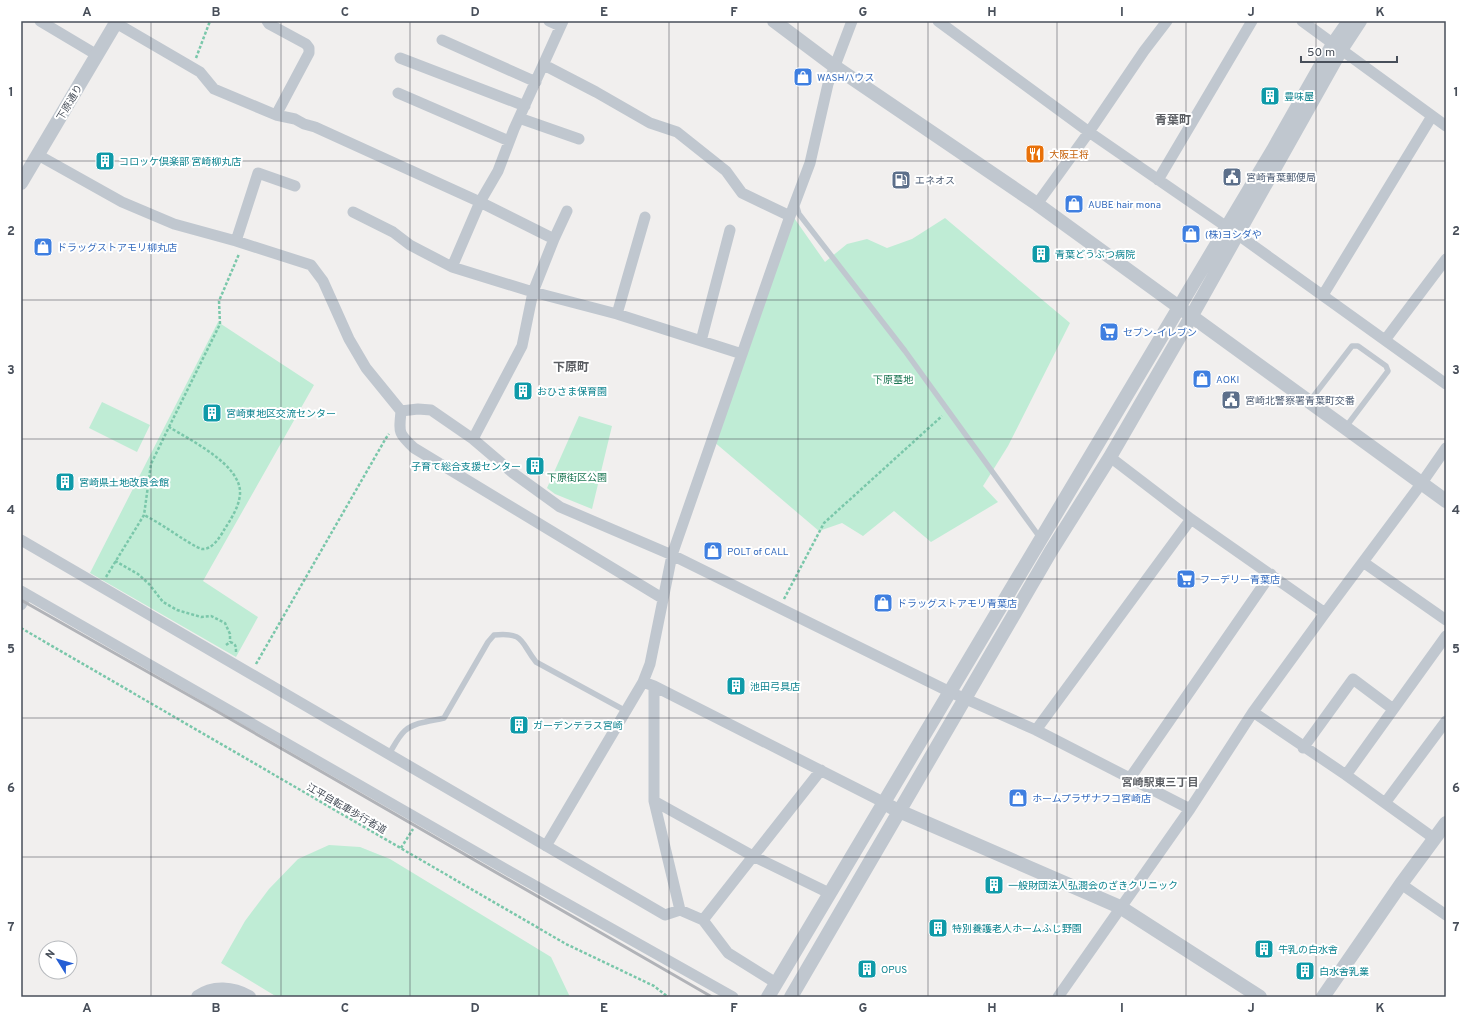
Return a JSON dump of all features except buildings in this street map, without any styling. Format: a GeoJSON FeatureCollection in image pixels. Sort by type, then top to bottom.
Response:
{"type":"FeatureCollection","features":[{"type":"Feature","properties":{"kind":"street"},"geometry":{"type":"LineString","coordinates":[[40,21],[97,55]]}},
{"type":"Feature","properties":{"kind":"street"},"geometry":{"type":"LineString","coordinates":[[267,21],[306,44],[310,53],[276,115]]}},
{"type":"Feature","properties":{"kind":"street"},"geometry":{"type":"LineString","coordinates":[[452,267],[480,202],[498,171],[562,24],[550,21]]}},
{"type":"Feature","properties":{"kind":"street"},"geometry":{"type":"LineString","coordinates":[[774,21],[834,66],[1037,204],[1446,501]]}},
{"type":"Feature","properties":{"kind":"street"},"geometry":{"type":"LineString","coordinates":[[680,910],[654,801],[648,684],[650,664],[662,598],[672,555],[790,216],[810,163],[828,84],[852,21]]}},
{"type":"Feature","properties":{"kind":"street"},"geometry":{"type":"LineString","coordinates":[[938,21],[1089,132],[1232,230],[1446,384]]}},
{"type":"Feature","properties":{"kind":"street"},"geometry":{"type":"LineString","coordinates":[[1037,204],[1089,132],[1144,51],[1167,21]]}},
{"type":"Feature","properties":{"kind":"street"},"geometry":{"type":"LineString","coordinates":[[1158,180],[1252,21]]}},
{"type":"Feature","properties":{"kind":"street"},"geometry":{"type":"LineString","coordinates":[[1302,21],[1446,126]]}},
{"type":"Feature","properties":{"kind":"street"},"geometry":{"type":"LineString","coordinates":[[792,997],[965,698],[1051,552],[1110,457],[1191,317],[1232,230],[1274,148],[1337,47],[1349,21]]}},
{"type":"Feature","properties":{"kind":"street"},"geometry":{"type":"LineString","coordinates":[[1337,47],[1360,21]]}},
{"type":"Feature","properties":{"kind":"street"},"geometry":{"type":"LineString","coordinates":[[117,22],[200,72],[214,89],[276,115],[295,119],[304,124],[315,127],[480,202],[554,239]]}},
{"type":"Feature","properties":{"kind":"street","name":"下原通り"},"geometry":{"type":"LineString","coordinates":[[21,183],[117,22]]}},
{"type":"Feature","properties":{"kind":"street"},"geometry":{"type":"LineString","coordinates":[[442,40],[536,82]]}},
{"type":"Feature","properties":{"kind":"street"},"geometry":{"type":"LineString","coordinates":[[400,58],[525,106]]}},
{"type":"Feature","properties":{"kind":"street"},"geometry":{"type":"LineString","coordinates":[[544,65],[596,92],[650,123],[677,132],[726,171],[742,193],[790,216]]}},
{"type":"Feature","properties":{"kind":"street"},"geometry":{"type":"LineString","coordinates":[[398,93],[510,141]]}},
{"type":"Feature","properties":{"kind":"street"},"geometry":{"type":"LineString","coordinates":[[1323,295],[1432,116]]}},
{"type":"Feature","properties":{"kind":"street"},"geometry":{"type":"LineString","coordinates":[[520,118],[579,139]]}},
{"type":"Feature","properties":{"kind":"street"},"geometry":{"type":"LineString","coordinates":[[38,155],[122,202],[174,224],[240,242],[311,265],[323,282],[349,339],[366,368],[401,411],[401,436],[414,448],[662,598]]}},
{"type":"Feature","properties":{"kind":"street"},"geometry":{"type":"LineString","coordinates":[[240,242],[258,173],[295,186]]}},
{"type":"Feature","properties":{"kind":"street"},"geometry":{"type":"LineString","coordinates":[[473,439],[522,346],[532,292],[567,211]]}},
{"type":"Feature","properties":{"kind":"street"},"geometry":{"type":"LineString","coordinates":[[353,212],[393,232],[410,245],[452,267],[532,292],[617,314],[742,354]]}},
{"type":"Feature","properties":{"kind":"street"},"geometry":{"type":"LineString","coordinates":[[617,314],[645,217]]}},
{"type":"Feature","properties":{"kind":"street"},"geometry":{"type":"LineString","coordinates":[[701,341],[730,230]]}},
{"type":"Feature","properties":{"kind":"street"},"geometry":{"type":"LineString","coordinates":[[768,997],[1179,308],[1232,230]]}},
{"type":"Feature","properties":{"kind":"street"},"geometry":{"type":"LineString","coordinates":[[1385,340],[1446,259]]}},
{"type":"Feature","properties":{"kind":"street"},"geometry":{"type":"LineString","coordinates":[[401,411],[418,409],[431,410],[473,439],[513,473],[560,507],[672,555],[950,692],[1036,730],[1190,809]]}},
{"type":"Feature","properties":{"kind":"street"},"geometry":{"type":"LineString","coordinates":[[1058,997],[1190,809],[1253,712],[1446,448]]}},
{"type":"Feature","properties":{"kind":"street"},"geometry":{"type":"LineString","coordinates":[[1110,457],[1191,519],[1325,613]]}},
{"type":"Feature","properties":{"kind":"street"},"geometry":{"type":"LineString","coordinates":[[1036,730],[1191,519]]}},
{"type":"Feature","properties":{"kind":"street"},"geometry":{"type":"LineString","coordinates":[[21,540],[665,915],[680,910],[702,920],[728,953],[776,983]]}},
{"type":"Feature","properties":{"kind":"street"},"geometry":{"type":"LineString","coordinates":[[1363,562],[1446,620]]}},
{"type":"Feature","properties":{"kind":"street"},"geometry":{"type":"LineString","coordinates":[[1130,778],[1271,574]]}},
{"type":"Feature","properties":{"kind":"street"},"geometry":{"type":"LineString","coordinates":[[21,605],[24,593],[733,997]]}},
{"type":"Feature","properties":{"kind":"street"},"geometry":{"type":"LineString","coordinates":[[1346,775],[1446,636]]}},
{"type":"Feature","properties":{"kind":"street"},"geometry":{"type":"LineString","coordinates":[[1303,748],[1354,679],[1393,709]]}},
{"type":"Feature","properties":{"kind":"street"},"geometry":{"type":"LineString","coordinates":[[546,846],[626,711],[648,684]]}},
{"type":"Feature","properties":{"kind":"street"},"geometry":{"type":"LineString","coordinates":[[648,684],[821,770],[883,802],[899,812],[1120,907],[1260,997]]}},
{"type":"Feature","properties":{"kind":"street"},"geometry":{"type":"LineString","coordinates":[[1253,712],[1303,748],[1346,775],[1435,839]]}},
{"type":"Feature","properties":{"kind":"street"},"geometry":{"type":"LineString","coordinates":[[1385,803],[1446,721]]}},
{"type":"Feature","properties":{"kind":"street"},"geometry":{"type":"LineString","coordinates":[[702,920],[821,770]]}},
{"type":"Feature","properties":{"kind":"street"},"geometry":{"type":"LineString","coordinates":[[654,801],[753,856],[829,893]]}},
{"type":"Feature","properties":{"kind":"street"},"geometry":{"type":"LineString","coordinates":[[1323,997],[1401,884],[1446,823]]}},
{"type":"Feature","properties":{"kind":"street"},"geometry":{"type":"LineString","coordinates":[[1401,884],[1446,915]]}},
{"type":"Feature","properties":{"kind":"street"},"geometry":{"type":"LineString","coordinates":[[198,997],[213,989],[240,992],[250,997]]}},
{"type":"Feature","properties":{"kind":"lane"},"geometry":{"type":"LineString","coordinates":[[795,202],[799,214],[905,351],[1041,539]]}},
{"type":"Feature","properties":{"kind":"lane"},"geometry":{"type":"LineString","coordinates":[[1309,402],[1352,346],[1358,346],[1386,366],[1388,371],[1344,428]]}},
{"type":"Feature","properties":{"kind":"lane"},"geometry":{"type":"LineString","coordinates":[[389,754],[402,733],[414,725],[444,718],[488,642],[494,635],[505,634],[517,636],[525,643],[529,653],[536,662],[626,711]]}},
{"type":"Feature","properties":{"kind":"path"},"geometry":{"type":"LineString","coordinates":[[194,68],[198,52],[210,21]]}},
{"type":"Feature","properties":{"kind":"path"},"geometry":{"type":"LineString","coordinates":[[104,581],[144,515],[151,464],[220,324],[219,302],[240,242]]}},
{"type":"Feature","properties":{"kind":"path"},"geometry":{"type":"LineString","coordinates":[[779,608],[824,523],[947,411]]}},
{"type":"Feature","properties":{"kind":"path"},"geometry":{"type":"LineString","coordinates":[[251,673],[386,438],[400,425]]}},
{"type":"Feature","properties":{"kind":"path"},"geometry":{"type":"LineString","coordinates":[[144,515],[191,544],[203,549],[211,547],[220,537],[238,506],[240,492],[237,482],[229,468],[202,447],[169,427]]}},
{"type":"Feature","properties":{"kind":"path"},"geometry":{"type":"LineString","coordinates":[[115,561],[138,574],[149,584],[163,602],[177,610],[201,617],[211,616],[225,623],[230,634],[230,642],[224,650]]}},
{"type":"Feature","properties":{"kind":"path","name":"江平自転車歩行者道"},"geometry":{"type":"LineString","coordinates":[[21,628],[566,944],[654,986],[668,997]]}},
{"type":"Feature","properties":{"kind":"path"},"geometry":{"type":"LineString","coordinates":[[230,642],[236,646],[234,656]]}},
{"type":"Feature","properties":{"kind":"path"},"geometry":{"type":"LineString","coordinates":[[401,848],[419,819]]}},
{"type":"Feature","properties":{"kind":"green space","name":"下原墓地"},"geometry":{"type":"Polygon","coordinates":[[[792,215],[825,262],[847,244],[867,239],[887,248],[912,239],[945,218],[1070,323],[1008,446],[983,486],[998,502],[931,542],[894,511],[863,536],[842,523],[819,531],[713,441],[792,215]]]}},
{"type":"Feature","properties":{"kind":"green space"},"geometry":{"type":"Polygon","coordinates":[[[218,322],[314,385],[203,581],[258,617],[236,657],[90,573],[218,322]]]}},
{"type":"Feature","properties":{"kind":"green space"},"geometry":{"type":"Polygon","coordinates":[[[102,402],[150,425],[137,452],[89,428],[102,402]]]}},
{"type":"Feature","properties":{"kind":"green space","name":"下原街区公園"},"geometry":{"type":"Polygon","coordinates":[[[579,416],[612,426],[592,509],[555,494],[547,488],[579,416]]]}},
{"type":"Feature","properties":{"kind":"green space"},"geometry":{"type":"Polygon","coordinates":[[[329,845],[360,847],[390,859],[551,957],[570,997],[277,997],[221,963],[245,921],[269,889],[298,859],[329,845]]]}},
{"type":"Feature","properties":{"kind":"railway"},"geometry":{"type":"LineString","coordinates":[[21,600],[712,997]]}},
{"type":"Feature","properties":{"kind":"place","name":"WASHハウス"},"geometry":{"type":"Point","coordinates":[803,77]}},
{"type":"Feature","properties":{"kind":"place","name":"豊味屋"},"geometry":{"type":"Point","coordinates":[1270,96]}},
{"type":"Feature","properties":{"kind":"place","name":"大阪王将"},"geometry":{"type":"Point","coordinates":[1035,154]}},
{"type":"Feature","properties":{"kind":"place","name":"コロッケ倶楽部 宮崎柳丸店"},"geometry":{"type":"Point","coordinates":[105,161]}},
{"type":"Feature","properties":{"kind":"place","name":"宮崎青葉郵便局"},"geometry":{"type":"Point","coordinates":[1232,177]}},
{"type":"Feature","properties":{"kind":"place","name":"エネオス"},"geometry":{"type":"Point","coordinates":[901,180]}},
{"type":"Feature","properties":{"kind":"place","name":"AUBE hair mona"},"geometry":{"type":"Point","coordinates":[1074,204]}},
{"type":"Feature","properties":{"kind":"place","name":"(株)ヨシダや"},"geometry":{"type":"Point","coordinates":[1191,234]}},
{"type":"Feature","properties":{"kind":"place","name":"ドラッグストアモリ柳丸店"},"geometry":{"type":"Point","coordinates":[43,247]}},
{"type":"Feature","properties":{"kind":"place","name":"青葉どうぶつ病院"},"geometry":{"type":"Point","coordinates":[1041,254]}},
{"type":"Feature","properties":{"kind":"place","name":"セブン-イレブン"},"geometry":{"type":"Point","coordinates":[1109,332]}},
{"type":"Feature","properties":{"kind":"place","name":"AOKI"},"geometry":{"type":"Point","coordinates":[1202,379]}},
{"type":"Feature","properties":{"kind":"place","name":"おひさま保育園"},"geometry":{"type":"Point","coordinates":[523,391]}},
{"type":"Feature","properties":{"kind":"place","name":"宮崎北警察署青葉町交番"},"geometry":{"type":"Point","coordinates":[1231,400]}},
{"type":"Feature","properties":{"kind":"place","name":"宮崎東地区交流センター"},"geometry":{"type":"Point","coordinates":[212,413]}},
{"type":"Feature","properties":{"kind":"place","name":"子育て総合支援センター"},"geometry":{"type":"Point","coordinates":[535,466]}},
{"type":"Feature","properties":{"kind":"place","name":"宮崎県土地改良会館"},"geometry":{"type":"Point","coordinates":[65,482]}},
{"type":"Feature","properties":{"kind":"place","name":"POLT of CALL"},"geometry":{"type":"Point","coordinates":[713,551]}},
{"type":"Feature","properties":{"kind":"place","name":"フーデリー青葉店"},"geometry":{"type":"Point","coordinates":[1186,579]}},
{"type":"Feature","properties":{"kind":"place","name":"ドラッグストアモリ青葉店"},"geometry":{"type":"Point","coordinates":[883,603]}},
{"type":"Feature","properties":{"kind":"place","name":"池田弓具店"},"geometry":{"type":"Point","coordinates":[736,686]}},
{"type":"Feature","properties":{"kind":"place","name":"ガーデンテラス宮崎"},"geometry":{"type":"Point","coordinates":[519,725]}},
{"type":"Feature","properties":{"kind":"place","name":"ホームプラザナフコ宮崎店"},"geometry":{"type":"Point","coordinates":[1018,798]}},
{"type":"Feature","properties":{"kind":"place","name":"一般財団法人弘潤会のざきクリニック"},"geometry":{"type":"Point","coordinates":[994,885]}},
{"type":"Feature","properties":{"kind":"place","name":"特別養護老人ホームふじ野園"},"geometry":{"type":"Point","coordinates":[938,928]}},
{"type":"Feature","properties":{"kind":"place","name":"牛乳の白水舎"},"geometry":{"type":"Point","coordinates":[1264,949]}},
{"type":"Feature","properties":{"kind":"place","name":"OPUS"},"geometry":{"type":"Point","coordinates":[867,969]}},
{"type":"Feature","properties":{"kind":"place","name":"白水舎乳業"},"geometry":{"type":"Point","coordinates":[1305,971]}},
{"type":"Feature","properties":{"kind":"district","name":"青葉町"},"geometry":{"type":"Point","coordinates":[1173,120]}},
{"type":"Feature","properties":{"kind":"district","name":"下原町"},"geometry":{"type":"Point","coordinates":[571,367]}},
{"type":"Feature","properties":{"kind":"district","name":"宮崎駅東三丁目"},"geometry":{"type":"Point","coordinates":[1160,782]}}]}
